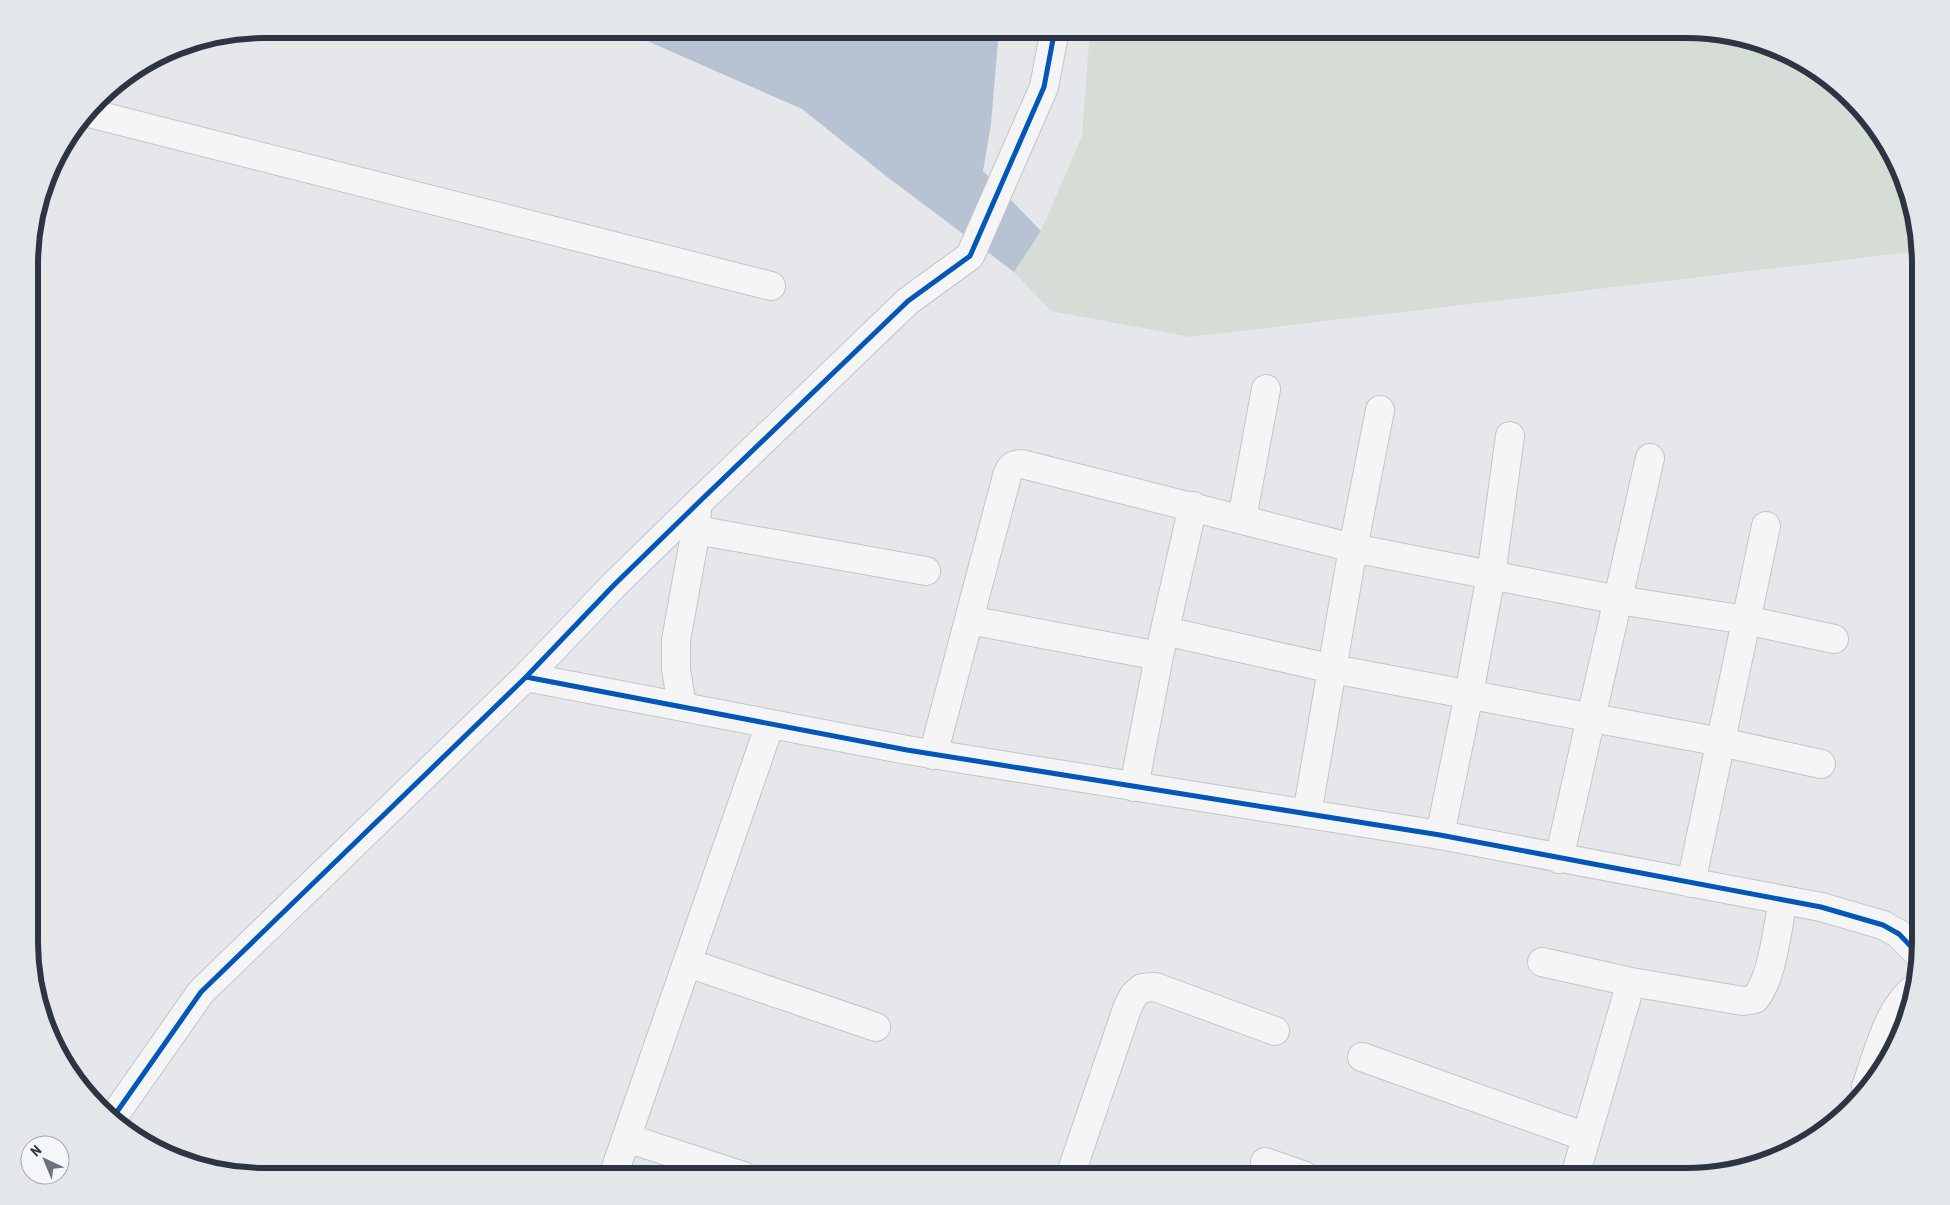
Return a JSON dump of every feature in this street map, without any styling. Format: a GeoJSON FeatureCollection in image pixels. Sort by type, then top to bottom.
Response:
{"type":"FeatureCollection","features":[{"type":"Feature","properties":{"kind":"street"},"geometry":{"type":"LineString","coordinates":[[116,1113],[201,992],[526,678],[614,584],[908,301],[970,256],[1044,87],[1052,38]]}},
{"type":"Feature","properties":{"kind":"street"},"geometry":{"type":"LineString","coordinates":[[95,113],[771,286]]}},
{"type":"Feature","properties":{"kind":"street"},"geometry":{"type":"LineString","coordinates":[[1242,519],[1266,389]]}},
{"type":"Feature","properties":{"kind":"street"},"geometry":{"type":"LineString","coordinates":[[1307,814],[1353,548],[1380,410]]}},
{"type":"Feature","properties":{"kind":"street"},"geometry":{"type":"LineString","coordinates":[[1440,836],[1491,575],[1510,436]]}},
{"type":"Feature","properties":{"kind":"street"},"geometry":{"type":"LineString","coordinates":[[1559,859],[1650,458]]}},
{"type":"Feature","properties":{"kind":"street"},"geometry":{"type":"LineString","coordinates":[[933,755],[1007,476],[1010,468],[1015,464],[1032,466],[1193,506],[1353,548],[1618,600],[1746,620],[1834,640]]}},
{"type":"Feature","properties":{"kind":"street"},"geometry":{"type":"LineString","coordinates":[[682,708],[676,669],[676,640],[696,530],[698,502]]}},
{"type":"Feature","properties":{"kind":"street"},"geometry":{"type":"LineString","coordinates":[[1134,787],[1162,643],[1193,506]]}},
{"type":"Feature","properties":{"kind":"street"},"geometry":{"type":"LineString","coordinates":[[1691,883],[1766,526]]}},
{"type":"Feature","properties":{"kind":"street"},"geometry":{"type":"LineString","coordinates":[[696,530],[926,571]]}},
{"type":"Feature","properties":{"kind":"street"},"geometry":{"type":"LineString","coordinates":[[969,620],[1162,643],[1333,669],[1720,742],[1821,764]]}},
{"type":"Feature","properties":{"kind":"street"},"geometry":{"type":"LineString","coordinates":[[526,678],[933,755],[1440,836],[1783,900],[1883,925],[1898,934],[1912,948]]}},
{"type":"Feature","properties":{"kind":"street"},"geometry":{"type":"LineString","coordinates":[[616,1168],[770,724]]}},
{"type":"Feature","properties":{"kind":"street"},"geometry":{"type":"LineString","coordinates":[[1542,962],[1630,982],[1743,1001],[1755,999],[1762,991],[1767,977],[1783,900]]}},
{"type":"Feature","properties":{"kind":"street"},"geometry":{"type":"LineString","coordinates":[[688,962],[876,1028]]}},
{"type":"Feature","properties":{"kind":"street"},"geometry":{"type":"LineString","coordinates":[[1577,1168],[1630,982]]}},
{"type":"Feature","properties":{"kind":"street"},"geometry":{"type":"LineString","coordinates":[[1073,1168],[1128,1006],[1134,995],[1142,988],[1155,987],[1275,1031]]}},
{"type":"Feature","properties":{"kind":"street"},"geometry":{"type":"LineString","coordinates":[[1873,1069],[1891,1019],[1906,994]]}},
{"type":"Feature","properties":{"kind":"street"},"geometry":{"type":"LineString","coordinates":[[1362,1057],[1586,1137]]}},
{"type":"Feature","properties":{"kind":"street"},"geometry":{"type":"LineString","coordinates":[[627,1138],[719,1168]]}},
{"type":"Feature","properties":{"kind":"street"},"geometry":{"type":"LineString","coordinates":[[1265,1162],[1282,1168]]}},
{"type":"Feature","properties":{"kind":"shaded area"},"geometry":{"type":"Polygon","coordinates":[[[1089,38],[1716,39],[1759,49],[1800,68],[1824,84],[1856,114],[1882,151],[1901,191],[1911,234],[1912,252],[1190,337],[1051,311],[1014,272],[1041,231],[1082,136],[1089,38]]]}},
{"type":"Feature","properties":{"kind":"water"},"geometry":{"type":"Polygon","coordinates":[[[640,38],[998,38],[991,124],[983,171],[1041,231],[1014,272],[886,176],[802,109],[640,38]]]}},
{"type":"Feature","properties":{"kind":"cycle path"},"geometry":{"type":"LineString","coordinates":[[116,1113],[201,992],[526,677],[614,585],[908,301],[970,256],[1044,87],[1053,38]]}},
{"type":"Feature","properties":{"kind":"cycle path"},"geometry":{"type":"LineString","coordinates":[[526,677],[907,750],[1440,835],[1821,907],[1883,925],[1899,934],[1912,948]]}}]}
